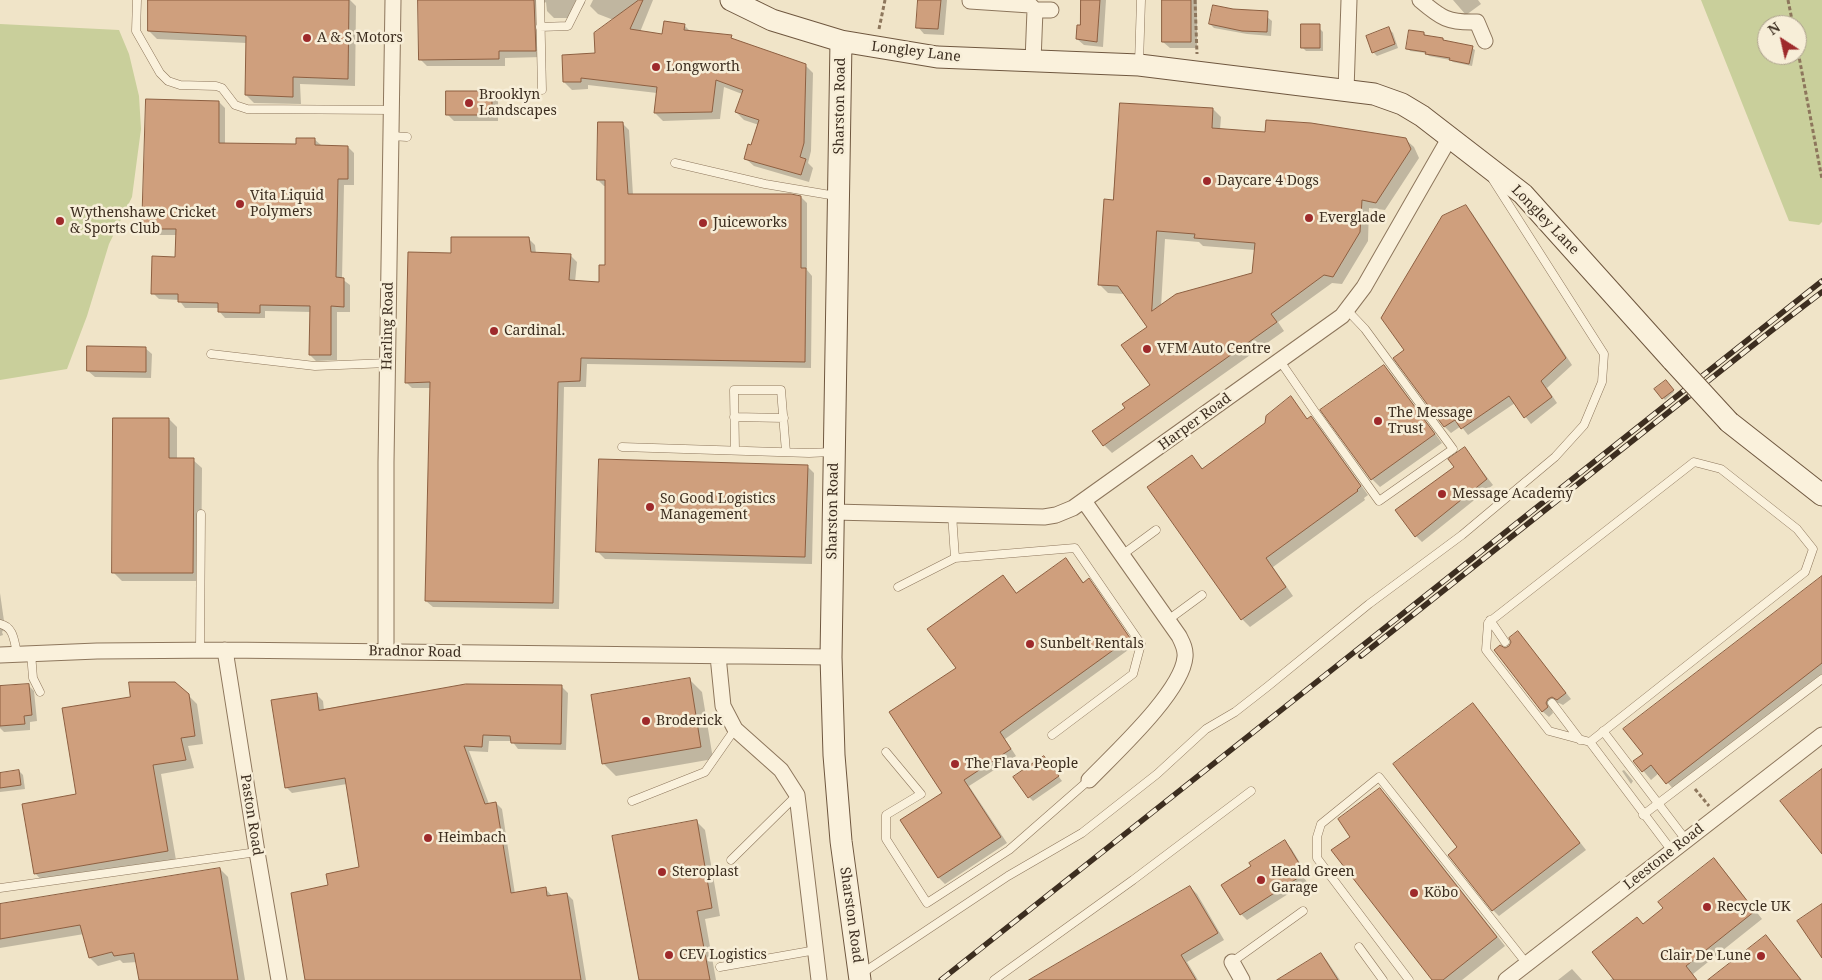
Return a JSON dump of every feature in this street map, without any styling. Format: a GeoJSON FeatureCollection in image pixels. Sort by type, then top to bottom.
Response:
{"type":"FeatureCollection","features":[{"type":"Feature","properties":{"kind":"main road","name":"Longley Lane"},"geometry":{"type":"LineString","coordinates":[[731,0],[772,20],[841,41],[937,57],[1139,65],[1374,94],[1402,104],[1422,116],[1523,194],[1730,422],[1822,495]]}},
{"type":"Feature","properties":{"kind":"main road","name":"Sharston Road"},"geometry":{"type":"LineString","coordinates":[[841,41],[831,657],[834,755],[841,841],[859,977]]}},
{"type":"Feature","properties":{"kind":"street","name":"Harling Road"},"geometry":{"type":"LineString","coordinates":[[386,652],[393,0]]}},
{"type":"Feature","properties":{"kind":"street"},"geometry":{"type":"LineString","coordinates":[[1346,91],[1349,0]]}},
{"type":"Feature","properties":{"kind":"street"},"geometry":{"type":"LineString","coordinates":[[1420,0],[1438,15],[1458,23],[1477,22],[1485,41]]}},
{"type":"Feature","properties":{"kind":"street"},"geometry":{"type":"LineString","coordinates":[[970,1],[1030,5],[1035,10],[1051,10]]}},
{"type":"Feature","properties":{"kind":"street"},"geometry":{"type":"LineString","coordinates":[[1033,61],[1035,10]]}},
{"type":"Feature","properties":{"kind":"street","name":"Harper Road"},"geometry":{"type":"LineString","coordinates":[[833,512],[1044,517],[1064,512],[1084,501],[1336,321],[1364,287],[1450,137]]}},
{"type":"Feature","properties":{"kind":"street"},"geometry":{"type":"LineString","coordinates":[[1084,501],[1168,620],[1184,646],[1185,656],[1183,666],[1168,693],[1141,725],[1089,780]]}},
{"type":"Feature","properties":{"kind":"street","name":"Bradnor Road"},"geometry":{"type":"LineString","coordinates":[[0,655],[225,650],[831,657]]}},
{"type":"Feature","properties":{"kind":"street","name":"Paston Road"},"geometry":{"type":"LineString","coordinates":[[225,650],[279,980]]}},
{"type":"Feature","properties":{"kind":"street"},"geometry":{"type":"LineString","coordinates":[[718,656],[723,706],[736,729],[781,770],[797,795],[819,980]]}},
{"type":"Feature","properties":{"kind":"street","name":"Leestone Road"},"geometry":{"type":"LineString","coordinates":[[1506,980],[1822,735]]}},
{"type":"Feature","properties":{"kind":"street"},"geometry":{"type":"LineString","coordinates":[[1232,962],[1242,980]]}},
{"type":"Feature","properties":{"kind":"lane"},"geometry":{"type":"LineString","coordinates":[[137,0],[136,31],[160,73],[168,82],[180,85],[216,86],[222,88],[235,105],[247,109],[392,110]]}},
{"type":"Feature","properties":{"kind":"lane"},"geometry":{"type":"LineString","coordinates":[[540,0],[542,90]]}},
{"type":"Feature","properties":{"kind":"lane"},"geometry":{"type":"LineString","coordinates":[[540,27],[568,26],[581,0]]}},
{"type":"Feature","properties":{"kind":"lane"},"geometry":{"type":"LineString","coordinates":[[1139,65],[1141,0]]}},
{"type":"Feature","properties":{"kind":"lane"},"geometry":{"type":"LineString","coordinates":[[391,136],[407,137]]}},
{"type":"Feature","properties":{"kind":"lane"},"geometry":{"type":"LineString","coordinates":[[859,977],[1008,876],[1082,833],[1157,774],[1206,729],[1248,702],[1369,604],[1462,535],[1555,457],[1584,425],[1602,382],[1604,354],[1482,162]]}},
{"type":"Feature","properties":{"kind":"lane"},"geometry":{"type":"LineString","coordinates":[[675,163],[765,184],[838,196]]}},
{"type":"Feature","properties":{"kind":"lane"},"geometry":{"type":"LineString","coordinates":[[1280,361],[1380,502],[1452,449],[1365,329],[1347,310]]}},
{"type":"Feature","properties":{"kind":"lane"},"geometry":{"type":"LineString","coordinates":[[211,354],[314,366],[388,363]]}},
{"type":"Feature","properties":{"kind":"lane"},"geometry":{"type":"LineString","coordinates":[[735,450],[734,390],[782,390],[786,452]]}},
{"type":"Feature","properties":{"kind":"lane"},"geometry":{"type":"LineString","coordinates":[[734,417],[784,418]]}},
{"type":"Feature","properties":{"kind":"lane"},"geometry":{"type":"LineString","coordinates":[[622,447],[834,452]]}},
{"type":"Feature","properties":{"kind":"lane"},"geometry":{"type":"LineString","coordinates":[[1590,742],[1804,572],[1813,549],[1797,529],[1721,469],[1694,462],[1490,620],[1486,650],[1549,731],[1590,742],[1643,815],[1672,851]]}},
{"type":"Feature","properties":{"kind":"lane"},"geometry":{"type":"LineString","coordinates":[[200,650],[201,514]]}},
{"type":"Feature","properties":{"kind":"lane"},"geometry":{"type":"LineString","coordinates":[[952,514],[955,558]]}},
{"type":"Feature","properties":{"kind":"lane"},"geometry":{"type":"LineString","coordinates":[[1122,555],[1156,530]]}},
{"type":"Feature","properties":{"kind":"lane"},"geometry":{"type":"LineString","coordinates":[[898,587],[955,558],[1075,548],[1141,644],[1133,674],[1052,735]]}},
{"type":"Feature","properties":{"kind":"lane"},"geometry":{"type":"LineString","coordinates":[[1168,620],[1202,595]]}},
{"type":"Feature","properties":{"kind":"lane"},"geometry":{"type":"LineString","coordinates":[[1490,620],[1505,642]]}},
{"type":"Feature","properties":{"kind":"lane"},"geometry":{"type":"LineString","coordinates":[[0,624],[4,624],[12,631],[24,653],[40,692]]}},
{"type":"Feature","properties":{"kind":"lane"},"geometry":{"type":"LineString","coordinates":[[1643,815],[1822,679]]}},
{"type":"Feature","properties":{"kind":"lane"},"geometry":{"type":"LineString","coordinates":[[1552,703],[1580,740]]}},
{"type":"Feature","properties":{"kind":"lane"},"geometry":{"type":"LineString","coordinates":[[632,801],[705,772],[736,729]]}},
{"type":"Feature","properties":{"kind":"lane"},"geometry":{"type":"LineString","coordinates":[[1603,731],[1686,840]]}},
{"type":"Feature","properties":{"kind":"lane"},"geometry":{"type":"LineString","coordinates":[[886,752],[921,794],[886,815],[886,839],[927,903],[1010,850],[1089,780]]}},
{"type":"Feature","properties":{"kind":"lane"},"geometry":{"type":"LineString","coordinates":[[1409,980],[1317,858],[1317,837],[1321,824],[1379,777],[1527,964]]}},
{"type":"Feature","properties":{"kind":"lane"},"geometry":{"type":"LineString","coordinates":[[994,980],[1133,880],[1251,791]]}},
{"type":"Feature","properties":{"kind":"lane"},"geometry":{"type":"LineString","coordinates":[[731,860],[797,795]]}},
{"type":"Feature","properties":{"kind":"lane"},"geometry":{"type":"LineString","coordinates":[[0,888],[257,852]]}},
{"type":"Feature","properties":{"kind":"lane"},"geometry":{"type":"LineString","coordinates":[[1232,962],[1303,911]]}},
{"type":"Feature","properties":{"kind":"lane"},"geometry":{"type":"LineString","coordinates":[[1359,947],[1383,980]]}},
{"type":"Feature","properties":{"kind":"lane"},"geometry":{"type":"LineString","coordinates":[[720,967],[816,950]]}},
{"type":"Feature","properties":{"kind":"path"},"geometry":{"type":"LineString","coordinates":[[875,47],[885,0]]}},
{"type":"Feature","properties":{"kind":"path"},"geometry":{"type":"LineString","coordinates":[[1195,0],[1198,72]]}},
{"type":"Feature","properties":{"kind":"path"},"geometry":{"type":"LineString","coordinates":[[1788,0],[1791,15]]}},
{"type":"Feature","properties":{"kind":"path"},"geometry":{"type":"LineString","coordinates":[[1801,65],[1822,179]]}},
{"type":"Feature","properties":{"kind":"path"},"geometry":{"type":"LineString","coordinates":[[1689,781],[1716,816]]}},
{"type":"Feature","properties":{"kind":"green space"},"geometry":{"type":"Polygon","coordinates":[[[1701,0],[1822,0],[1822,222],[1819,225],[1789,221],[1701,0]]]}},
{"type":"Feature","properties":{"kind":"green space","name":"Wythenshawe Cricket & Sports Club"},"geometry":{"type":"Polygon","coordinates":[[[0,24],[119,30],[129,54],[139,96],[141,129],[132,197],[109,244],[87,316],[67,369],[0,380],[0,24]]]}},
{"type":"Feature","properties":{"kind":"building"},"geometry":{"type":"Polygon","coordinates":[[[148,0],[349,0],[348,79],[293,77],[293,97],[245,95],[246,36],[148,31],[148,0]]]}},
{"type":"Feature","properties":{"kind":"building"},"geometry":{"type":"Polygon","coordinates":[[[418,0],[534,0],[536,51],[499,51],[499,59],[419,60],[418,0]]]}},
{"type":"Feature","properties":{"kind":"building"},"geometry":{"type":"Polygon","coordinates":[[[639,0],[643,0],[630,29],[662,34],[664,21],[685,24],[684,30],[732,35],[731,38],[806,64],[804,143],[800,157],[806,159],[801,175],[744,159],[748,144],[751,145],[759,120],[735,112],[743,90],[716,80],[712,112],[654,113],[657,87],[581,78],[581,82],[563,82],[562,55],[595,53],[594,33],[639,0]]]}},
{"type":"Feature","properties":{"kind":"building"},"geometry":{"type":"Polygon","coordinates":[[[918,0],[941,0],[938,29],[916,28],[918,0]]]}},
{"type":"Feature","properties":{"kind":"building"},"geometry":{"type":"Polygon","coordinates":[[[1081,0],[1100,0],[1097,42],[1076,39],[1077,25],[1080,25],[1081,0]]]}},
{"type":"Feature","properties":{"kind":"building"},"geometry":{"type":"Polygon","coordinates":[[[1162,0],[1191,0],[1191,42],[1162,42],[1162,0]]]}},
{"type":"Feature","properties":{"kind":"building"},"geometry":{"type":"Polygon","coordinates":[[[1213,5],[1233,9],[1268,11],[1267,32],[1242,31],[1209,24],[1213,5]]]}},
{"type":"Feature","properties":{"kind":"building"},"geometry":{"type":"Polygon","coordinates":[[[1301,24],[1320,24],[1320,48],[1301,48],[1301,24]]]}},
{"type":"Feature","properties":{"kind":"building"},"geometry":{"type":"Polygon","coordinates":[[[1389,27],[1395,44],[1372,53],[1366,36],[1389,27]]]}},
{"type":"Feature","properties":{"kind":"building"},"geometry":{"type":"Polygon","coordinates":[[[1409,30],[1424,32],[1424,35],[1473,46],[1469,64],[1449,60],[1450,58],[1425,54],[1426,52],[1406,49],[1409,30]]]}},
{"type":"Feature","properties":{"kind":"building","name":"Brooklyn Landscapes"},"geometry":{"type":"Polygon","coordinates":[[[446,91],[492,91],[492,115],[446,115],[446,91]]]}},
{"type":"Feature","properties":{"kind":"building","name":"Vita Liquid Polymers"},"geometry":{"type":"Polygon","coordinates":[[[146,99],[219,101],[219,143],[296,144],[296,138],[315,138],[315,145],[348,146],[348,179],[338,179],[336,277],[344,278],[344,307],[331,306],[331,355],[309,355],[310,306],[260,305],[260,313],[218,312],[218,303],[178,302],[178,294],[151,294],[152,256],[175,257],[176,229],[142,229],[146,99]]]}},
{"type":"Feature","properties":{"kind":"building"},"geometry":{"type":"Polygon","coordinates":[[[1120,103],[1213,108],[1212,128],[1265,132],[1266,120],[1311,123],[1406,138],[1411,149],[1376,203],[1362,200],[1360,232],[1333,277],[1324,275],[1271,314],[1277,322],[1103,446],[1092,431],[1125,408],[1122,404],[1150,385],[1121,345],[1147,327],[1118,286],[1098,285],[1104,199],[1113,200],[1120,103]],[[1157,231],[1152,311],[1176,294],[1252,273],[1255,243],[1194,238],[1195,234],[1157,231]]]}},
{"type":"Feature","properties":{"kind":"building"},"geometry":{"type":"Polygon","coordinates":[[[598,122],[623,122],[628,194],[791,194],[801,196],[801,268],[806,268],[805,362],[581,358],[580,381],[558,382],[553,603],[425,601],[430,382],[405,383],[408,252],[451,253],[451,237],[529,237],[531,252],[571,254],[569,280],[599,282],[599,265],[605,265],[605,180],[597,180],[598,122]]]}},
{"type":"Feature","properties":{"kind":"building"},"geometry":{"type":"Polygon","coordinates":[[[1466,205],[1566,358],[1541,381],[1552,397],[1524,418],[1509,396],[1461,429],[1455,420],[1444,427],[1393,358],[1404,350],[1381,318],[1442,216],[1466,205]]]}},
{"type":"Feature","properties":{"kind":"building"},"geometry":{"type":"Polygon","coordinates":[[[87,346],[146,347],[146,372],[87,371],[87,346]]]}},
{"type":"Feature","properties":{"kind":"building","name":"The Message Trust"},"geometry":{"type":"Polygon","coordinates":[[[1384,365],[1435,434],[1371,480],[1320,410],[1384,365]]]}},
{"type":"Feature","properties":{"kind":"building"},"geometry":{"type":"Polygon","coordinates":[[[1666,380],[1674,390],[1662,399],[1654,389],[1666,380]]]}},
{"type":"Feature","properties":{"kind":"building"},"geometry":{"type":"Polygon","coordinates":[[[1291,396],[1307,419],[1311,416],[1361,486],[1358,491],[1266,558],[1286,587],[1241,620],[1147,487],[1192,455],[1202,469],[1265,423],[1266,416],[1291,396]]]}},
{"type":"Feature","properties":{"kind":"building"},"geometry":{"type":"Polygon","coordinates":[[[113,418],[169,418],[169,458],[194,458],[193,573],[112,573],[113,418]]]}},
{"type":"Feature","properties":{"kind":"building","name":"Message Academy"},"geometry":{"type":"Polygon","coordinates":[[[1465,447],[1487,479],[1415,537],[1395,510],[1454,467],[1448,459],[1465,447]]]}},
{"type":"Feature","properties":{"kind":"building"},"geometry":{"type":"Polygon","coordinates":[[[599,459],[808,465],[805,557],[596,552],[599,459]]]}},
{"type":"Feature","properties":{"kind":"building"},"geometry":{"type":"Polygon","coordinates":[[[1066,558],[1083,583],[1089,578],[1130,638],[1000,732],[1011,749],[964,780],[1001,837],[938,878],[900,820],[942,793],[889,712],[956,668],[927,629],[1003,575],[1016,593],[1066,558]]]}},
{"type":"Feature","properties":{"kind":"building"},"geometry":{"type":"Polygon","coordinates":[[[1822,576],[1822,663],[1666,784],[1651,765],[1642,772],[1633,761],[1643,754],[1623,729],[1822,576]]]}},
{"type":"Feature","properties":{"kind":"building"},"geometry":{"type":"Polygon","coordinates":[[[1518,631],[1566,693],[1557,700],[1552,697],[1548,699],[1546,703],[1548,707],[1542,712],[1494,650],[1500,645],[1505,648],[1509,646],[1511,642],[1509,638],[1518,631]]]}},
{"type":"Feature","properties":{"kind":"building","name":"Broderick"},"geometry":{"type":"Polygon","coordinates":[[[690,678],[701,747],[602,764],[591,695],[690,678]]]}},
{"type":"Feature","properties":{"kind":"building"},"geometry":{"type":"Polygon","coordinates":[[[129,682],[175,682],[189,694],[195,736],[181,738],[186,760],[153,765],[168,851],[34,874],[22,804],[76,794],[62,708],[130,697],[129,682]]]}},
{"type":"Feature","properties":{"kind":"building"},"geometry":{"type":"Polygon","coordinates":[[[29,684],[32,715],[24,716],[25,724],[0,726],[0,686],[29,684]]]}},
{"type":"Feature","properties":{"kind":"building","name":"Heimbach"},"geometry":{"type":"Polygon","coordinates":[[[466,684],[562,685],[561,744],[511,743],[510,736],[483,735],[482,747],[464,746],[485,804],[496,802],[511,893],[546,887],[547,896],[567,893],[581,980],[305,980],[291,893],[328,885],[326,874],[359,867],[345,778],[285,788],[271,700],[317,693],[319,710],[466,684]]]}},
{"type":"Feature","properties":{"kind":"building"},"geometry":{"type":"Polygon","coordinates":[[[1473,703],[1580,843],[1492,911],[1448,855],[1457,847],[1393,764],[1473,703]]]}},
{"type":"Feature","properties":{"kind":"building"},"geometry":{"type":"Polygon","coordinates":[[[1044,756],[1059,776],[1028,798],[1013,777],[1044,756]]]}},
{"type":"Feature","properties":{"kind":"building"},"geometry":{"type":"Polygon","coordinates":[[[1822,769],[1822,854],[1780,801],[1822,769]]]}},
{"type":"Feature","properties":{"kind":"building"},"geometry":{"type":"Polygon","coordinates":[[[19,770],[21,785],[0,788],[0,773],[19,770]]]}},
{"type":"Feature","properties":{"kind":"building","name":"Köbo"},"geometry":{"type":"Polygon","coordinates":[[[1380,788],[1497,937],[1443,980],[1432,980],[1331,850],[1350,837],[1338,819],[1380,788]]]}},
{"type":"Feature","properties":{"kind":"building","name":"Steroplast"},"geometry":{"type":"Polygon","coordinates":[[[697,820],[712,908],[697,911],[710,980],[639,980],[612,836],[697,820]]]}},
{"type":"Feature","properties":{"kind":"building","name":"Heald Green Garage"},"geometry":{"type":"Polygon","coordinates":[[[1285,840],[1300,865],[1296,867],[1301,876],[1240,915],[1221,885],[1251,866],[1249,863],[1285,840]]]}},
{"type":"Feature","properties":{"kind":"building"},"geometry":{"type":"Polygon","coordinates":[[[1714,858],[1755,911],[1686,966],[1697,980],[1614,980],[1592,952],[1637,917],[1643,924],[1663,908],[1658,902],[1714,858]]]}},
{"type":"Feature","properties":{"kind":"building"},"geometry":{"type":"Polygon","coordinates":[[[220,868],[238,980],[139,980],[134,953],[114,956],[112,952],[89,958],[80,925],[0,939],[0,904],[220,868]]]}},
{"type":"Feature","properties":{"kind":"building"},"geometry":{"type":"Polygon","coordinates":[[[1190,886],[1218,933],[1181,955],[1196,980],[1029,980],[1190,886]]]}},
{"type":"Feature","properties":{"kind":"building"},"geometry":{"type":"Polygon","coordinates":[[[1822,904],[1822,958],[1797,921],[1822,904]]]}},
{"type":"Feature","properties":{"kind":"building","name":"Clair De Lune"},"geometry":{"type":"Polygon","coordinates":[[[1766,935],[1801,980],[1708,980],[1766,935]]]}},
{"type":"Feature","properties":{"kind":"building"},"geometry":{"type":"Polygon","coordinates":[[[1321,953],[1338,980],[1277,980],[1321,953]]]}},
{"type":"Feature","properties":{"kind":"railway"},"geometry":{"type":"LineString","coordinates":[[941,980],[1822,281]]}},
{"type":"Feature","properties":{"kind":"railway"},"geometry":{"type":"LineString","coordinates":[[1361,656],[1822,292]]}},
{"type":"Feature","properties":{"kind":"place","name":"A & S Motors"},"geometry":{"type":"Point","coordinates":[307,38]}},
{"type":"Feature","properties":{"kind":"place","name":"Longworth"},"geometry":{"type":"Point","coordinates":[656,67]}},
{"type":"Feature","properties":{"kind":"place","name":"Brooklyn Landscapes"},"geometry":{"type":"Point","coordinates":[469,103]}},
{"type":"Feature","properties":{"kind":"place","name":"Daycare 4 Dogs"},"geometry":{"type":"Point","coordinates":[1207,181]}},
{"type":"Feature","properties":{"kind":"place","name":"Vita Liquid Polymers"},"geometry":{"type":"Point","coordinates":[240,204]}},
{"type":"Feature","properties":{"kind":"place","name":"Everglade"},"geometry":{"type":"Point","coordinates":[1309,218]}},
{"type":"Feature","properties":{"kind":"place","name":"Wythenshawe Cricket & Sports Club"},"geometry":{"type":"Point","coordinates":[60,221]}},
{"type":"Feature","properties":{"kind":"place","name":"Juiceworks"},"geometry":{"type":"Point","coordinates":[703,223]}},
{"type":"Feature","properties":{"kind":"place","name":"Cardinal."},"geometry":{"type":"Point","coordinates":[494,331]}},
{"type":"Feature","properties":{"kind":"place","name":"VFM Auto Centre"},"geometry":{"type":"Point","coordinates":[1147,349]}},
{"type":"Feature","properties":{"kind":"place","name":"The Message Trust"},"geometry":{"type":"Point","coordinates":[1378,421]}},
{"type":"Feature","properties":{"kind":"place","name":"Message Academy"},"geometry":{"type":"Point","coordinates":[1442,494]}},
{"type":"Feature","properties":{"kind":"place","name":"So Good Logistics Management"},"geometry":{"type":"Point","coordinates":[650,507]}},
{"type":"Feature","properties":{"kind":"place","name":"Sunbelt Rentals"},"geometry":{"type":"Point","coordinates":[1030,644]}},
{"type":"Feature","properties":{"kind":"place","name":"Broderick"},"geometry":{"type":"Point","coordinates":[646,721]}},
{"type":"Feature","properties":{"kind":"place","name":"The Flava People"},"geometry":{"type":"Point","coordinates":[955,764]}},
{"type":"Feature","properties":{"kind":"place","name":"Heimbach"},"geometry":{"type":"Point","coordinates":[428,838]}},
{"type":"Feature","properties":{"kind":"place","name":"Steroplast"},"geometry":{"type":"Point","coordinates":[662,872]}},
{"type":"Feature","properties":{"kind":"place","name":"Heald Green Garage"},"geometry":{"type":"Point","coordinates":[1261,880]}},
{"type":"Feature","properties":{"kind":"place","name":"Köbo"},"geometry":{"type":"Point","coordinates":[1414,893]}},
{"type":"Feature","properties":{"kind":"place","name":"Recycle UK"},"geometry":{"type":"Point","coordinates":[1707,907]}},
{"type":"Feature","properties":{"kind":"place","name":"CEV Logistics"},"geometry":{"type":"Point","coordinates":[669,955]}},
{"type":"Feature","properties":{"kind":"place","name":"Clair De Lune"},"geometry":{"type":"Point","coordinates":[1761,956]}}]}
